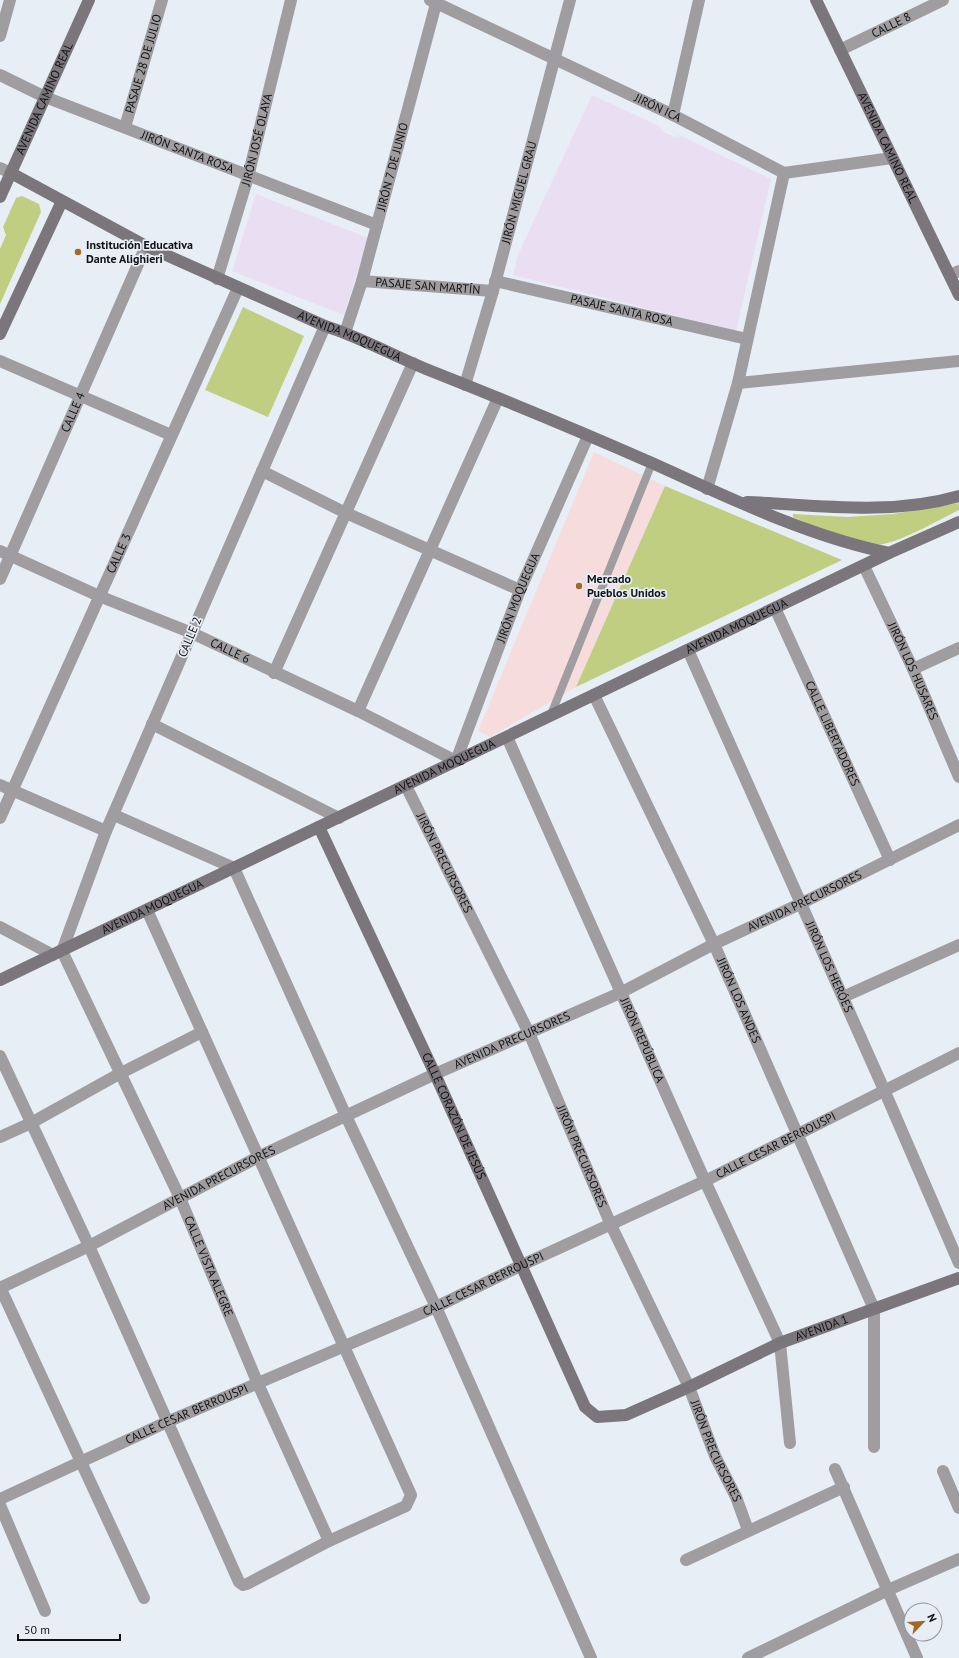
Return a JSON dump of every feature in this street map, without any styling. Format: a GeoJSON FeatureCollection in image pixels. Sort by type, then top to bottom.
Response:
{"type":"FeatureCollection","features":[{"type":"Feature","properties":{"kind":"street"},"geometry":{"type":"LineString","coordinates":[[0,36],[10,0]]}},
{"type":"Feature","properties":{"kind":"street","name":"AVENIDA CAMINO REAL"},"geometry":{"type":"LineString","coordinates":[[0,197],[5,171],[45,97],[89,0]]}},
{"type":"Feature","properties":{"kind":"street","name":"PASAJE 28 DE JULIO"},"geometry":{"type":"LineString","coordinates":[[125,127],[162,0]]}},
{"type":"Feature","properties":{"kind":"street","name":"JIRÓN JOSÉ OLAYA"},"geometry":{"type":"LineString","coordinates":[[217,279],[248,177],[292,0]]}},
{"type":"Feature","properties":{"kind":"street","name":"JIRÓN MIGUEL GRAU"},"geometry":{"type":"LineString","coordinates":[[465,385],[494,286],[570,0]]}},
{"type":"Feature","properties":{"kind":"street"},"geometry":{"type":"LineString","coordinates":[[673,115],[699,0]]}},
{"type":"Feature","properties":{"kind":"street","name":"AVENIDA CAMINO REAL"},"geometry":{"type":"LineString","coordinates":[[816,0],[892,158],[954,273],[959,295]]}},
{"type":"Feature","properties":{"kind":"street","name":"CALLE 8"},"geometry":{"type":"LineString","coordinates":[[840,50],[943,0]]}},
{"type":"Feature","properties":{"kind":"street","name":"JIRÓN ICA"},"geometry":{"type":"LineString","coordinates":[[434,1],[673,115],[784,173]]}},
{"type":"Feature","properties":{"kind":"street","name":"JIRÓN 7 DE JUNIO"},"geometry":{"type":"LineString","coordinates":[[345,332],[362,281],[434,1]]}},
{"type":"Feature","properties":{"kind":"street","name":"JIRÓN SANTA ROSA"},"geometry":{"type":"LineString","coordinates":[[0,75],[45,97],[125,127],[248,177],[377,225]]}},
{"type":"Feature","properties":{"kind":"street"},"geometry":{"type":"LineString","coordinates":[[707,489],[738,383],[784,173],[892,158]]}},
{"type":"Feature","properties":{"kind":"street","name":"AVENIDA MOQUEGUA"},"geometry":{"type":"LineString","coordinates":[[5,171],[146,246],[325,326],[345,332],[413,363],[652,463],[707,489],[851,546],[889,553]]}},
{"type":"Feature","properties":{"kind":"street"},"geometry":{"type":"LineString","coordinates":[[0,334],[62,201]]}},
{"type":"Feature","properties":{"kind":"street","name":"CALLE 4"},"geometry":{"type":"LineString","coordinates":[[0,579],[5,553],[80,397],[146,246]]}},
{"type":"Feature","properties":{"kind":"street","name":"PASAJE SAN MARTÍN"},"geometry":{"type":"LineString","coordinates":[[362,281],[494,286]]}},
{"type":"Feature","properties":{"kind":"street","name":"PASAJE SANTA ROSA"},"geometry":{"type":"LineString","coordinates":[[494,286],[747,339]]}},
{"type":"Feature","properties":{"kind":"street","name":"CALLE 3"},"geometry":{"type":"LineString","coordinates":[[0,818],[170,435],[238,288]]}},
{"type":"Feature","properties":{"kind":"street","name":"CALLE 2"},"geometry":{"type":"LineString","coordinates":[[58,953],[106,830],[114,815],[325,326]]}},
{"type":"Feature","properties":{"kind":"street"},"geometry":{"type":"LineString","coordinates":[[738,383],[959,361]]}},
{"type":"Feature","properties":{"kind":"street"},"geometry":{"type":"LineString","coordinates":[[0,362],[170,435]]}},
{"type":"Feature","properties":{"kind":"street"},"geometry":{"type":"LineString","coordinates":[[274,673],[413,363]]}},
{"type":"Feature","properties":{"kind":"street"},"geometry":{"type":"LineString","coordinates":[[358,711],[498,398]]}},
{"type":"Feature","properties":{"kind":"street","name":"JIRÓN MOQUEGUA"},"geometry":{"type":"LineString","coordinates":[[456,761],[520,590],[588,436]]}},
{"type":"Feature","properties":{"kind":"street"},"geometry":{"type":"LineString","coordinates":[[262,471],[346,512],[520,590]]}},
{"type":"Feature","properties":{"kind":"street","name":"AVENIDA MOQUEGUA"},"geometry":{"type":"LineString","coordinates":[[707,489],[743,502],[831,508],[913,505],[959,496]]}},
{"type":"Feature","properties":{"kind":"street","name":"AVENIDA MOQUEGUA"},"geometry":{"type":"LineString","coordinates":[[0,980],[889,553],[959,522]]}},
{"type":"Feature","properties":{"kind":"street","name":"CALLE 6"},"geometry":{"type":"LineString","coordinates":[[5,553],[99,596],[192,633],[274,673],[358,711],[456,761]]}},
{"type":"Feature","properties":{"kind":"street","name":"JIRÓN LOS HUSARES"},"geometry":{"type":"LineString","coordinates":[[864,566],[954,754],[959,777]]}},
{"type":"Feature","properties":{"kind":"street","name":"CALLE LIBERTADORES"},"geometry":{"type":"LineString","coordinates":[[775,608],[890,860]]}},
{"type":"Feature","properties":{"kind":"street"},"geometry":{"type":"LineString","coordinates":[[913,669],[959,648]]}},
{"type":"Feature","properties":{"kind":"street","name":"JIRÓN LOS HERÓES"},"geometry":{"type":"LineString","coordinates":[[688,650],[885,1092],[959,1263]]}},
{"type":"Feature","properties":{"kind":"street","name":"JIRÓN LOS ANDES"},"geometry":{"type":"LineString","coordinates":[[594,695],[714,944],[874,1309]]}},
{"type":"Feature","properties":{"kind":"street"},"geometry":{"type":"LineString","coordinates":[[152,724],[339,818]]}},
{"type":"Feature","properties":{"kind":"street","name":"JIRÓN REPÚBLICA"},"geometry":{"type":"LineString","coordinates":[[507,737],[705,1182],[780,1343],[790,1443]]}},
{"type":"Feature","properties":{"kind":"street"},"geometry":{"type":"LineString","coordinates":[[0,785],[106,830]]}},
{"type":"Feature","properties":{"kind":"street","name":"JIRÓN PRECURSORES"},"geometry":{"type":"LineString","coordinates":[[406,786],[529,1033],[611,1225],[689,1388],[715,1456],[736,1497],[748,1530]]}},
{"type":"Feature","properties":{"kind":"street"},"geometry":{"type":"LineString","coordinates":[[114,815],[234,868],[346,1116],[436,1307],[591,1658]]}},
{"type":"Feature","properties":{"kind":"street","name":"AVENIDA PRECURSORES"},"geometry":{"type":"LineString","coordinates":[[0,1287],[89,1246],[260,1156],[435,1074],[620,993],[714,944],[800,904],[959,825]]}},
{"type":"Feature","properties":{"kind":"street","name":"CALLE CORAZÓN DE JESÚS"},"geometry":{"type":"LineString","coordinates":[[319,827],[435,1074],[585,1407]]}},
{"type":"Feature","properties":{"kind":"street"},"geometry":{"type":"LineString","coordinates":[[0,1056],[30,1123],[89,1246],[239,1582],[243,1585],[406,1506],[411,1495],[260,1156],[147,910]]}},
{"type":"Feature","properties":{"kind":"street"},"geometry":{"type":"LineString","coordinates":[[0,927],[58,953]]}},
{"type":"Feature","properties":{"kind":"street"},"geometry":{"type":"LineString","coordinates":[[843,997],[959,945]]}},
{"type":"Feature","properties":{"kind":"street","name":"CALLE VISTA ALEGRE"},"geometry":{"type":"LineString","coordinates":[[58,953],[180,1198],[258,1384],[329,1542]]}},
{"type":"Feature","properties":{"kind":"street"},"geometry":{"type":"LineString","coordinates":[[0,1137],[30,1123],[119,1074],[202,1032]]}},
{"type":"Feature","properties":{"kind":"street","name":"CALLE CESAR BERROUSPI"},"geometry":{"type":"LineString","coordinates":[[0,1499],[167,1422],[436,1307],[522,1265],[705,1182],[885,1092],[959,1053]]}},
{"type":"Feature","properties":{"kind":"street","name":"AVENIDA 1"},"geometry":{"type":"LineString","coordinates":[[585,1407],[597,1417],[626,1415],[689,1388],[780,1343],[959,1278]]}},
{"type":"Feature","properties":{"kind":"street"},"geometry":{"type":"LineString","coordinates":[[0,1287],[144,1598]]}},
{"type":"Feature","properties":{"kind":"street"},"geometry":{"type":"LineString","coordinates":[[874,1309],[874,1447]]}},
{"type":"Feature","properties":{"kind":"street"},"geometry":{"type":"LineString","coordinates":[[836,1469],[917,1658]]}},
{"type":"Feature","properties":{"kind":"street"},"geometry":{"type":"LineString","coordinates":[[943,1471],[959,1508]]}},
{"type":"Feature","properties":{"kind":"street"},"geometry":{"type":"LineString","coordinates":[[686,1560],[748,1530],[844,1487]]}},
{"type":"Feature","properties":{"kind":"street"},"geometry":{"type":"LineString","coordinates":[[0,1505],[45,1610]]}},
{"type":"Feature","properties":{"kind":"street"},"geometry":{"type":"LineString","coordinates":[[748,1658],[888,1590],[959,1559]]}},
{"type":"Feature","properties":{"kind":"lane"},"geometry":{"type":"LineString","coordinates":[[550,716],[652,463]]}},
{"type":"Feature","properties":{"kind":"shaded area"},"geometry":{"type":"Polygon","coordinates":[[[592,95],[659,126],[663,132],[675,137],[679,135],[771,179],[736,331],[513,275],[518,255],[592,95]]]}},
{"type":"Feature","properties":{"kind":"shaded area"},"geometry":{"type":"Polygon","coordinates":[[[256,194],[368,238],[344,315],[232,271],[256,194]]]}},
{"type":"Feature","properties":{"kind":"shaded area","name":"Mercado Pueblos Unidos"},"geometry":{"type":"Polygon","coordinates":[[[594,452],[665,486],[576,687],[490,737],[478,731],[594,452]]]}},
{"type":"Feature","properties":{"kind":"green space"},"geometry":{"type":"Polygon","coordinates":[[[22,196],[39,204],[41,212],[0,304],[0,249],[6,235],[3,227],[16,198],[22,196]]]}},
{"type":"Feature","properties":{"kind":"green space"},"geometry":{"type":"Polygon","coordinates":[[[243,307],[304,336],[268,417],[205,390],[243,307]]]}},
{"type":"Feature","properties":{"kind":"green space"},"geometry":{"type":"Polygon","coordinates":[[[665,486],[842,560],[576,687],[665,486]]]}},
{"type":"Feature","properties":{"kind":"green space"},"geometry":{"type":"Polygon","coordinates":[[[959,503],[959,510],[905,537],[883,544],[874,545],[843,539],[793,517],[793,514],[847,517],[893,514],[959,503]]]}},
{"type":"Feature","properties":{"kind":"place","name":"Institución Educativa Dante Alighieri"},"geometry":{"type":"Point","coordinates":[78,252]}},
{"type":"Feature","properties":{"kind":"place","name":"Mercado Pueblos Unidos"},"geometry":{"type":"Point","coordinates":[579,586]}}]}
